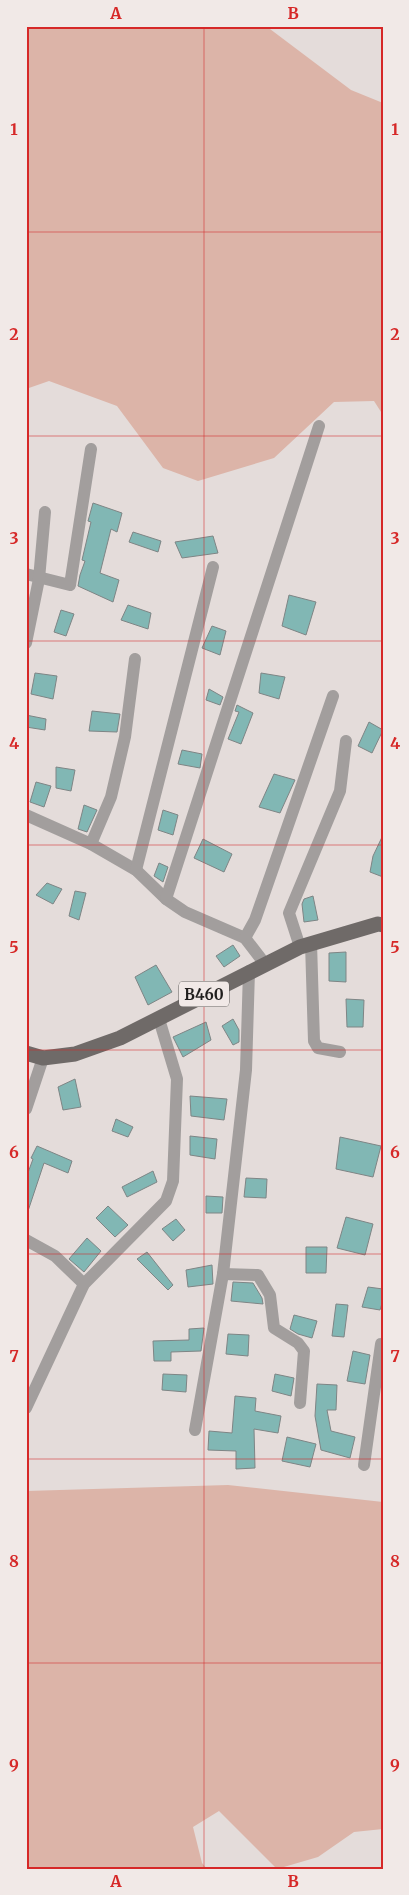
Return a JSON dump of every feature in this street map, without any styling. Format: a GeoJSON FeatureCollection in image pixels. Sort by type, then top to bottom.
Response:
{"type":"FeatureCollection","features":[{"type":"Feature","properties":{"kind":"main road","name":"B460"},"geometry":{"type":"LineString","coordinates":[[26,1053],[42,1058],[75,1054],[120,1038],[249,971],[305,945],[381,921]]}},
{"type":"Feature","properties":{"kind":"street"},"geometry":{"type":"LineString","coordinates":[[166,899],[319,426]]}},
{"type":"Feature","properties":{"kind":"street"},"geometry":{"type":"LineString","coordinates":[[26,574],[70,586],[91,449]]}},
{"type":"Feature","properties":{"kind":"street"},"geometry":{"type":"LineString","coordinates":[[26,643],[39,578],[45,512]]}},
{"type":"Feature","properties":{"kind":"street"},"geometry":{"type":"LineString","coordinates":[[136,870],[213,567]]}},
{"type":"Feature","properties":{"kind":"street"},"geometry":{"type":"LineString","coordinates":[[91,844],[111,797],[125,737],[135,659]]}},
{"type":"Feature","properties":{"kind":"street"},"geometry":{"type":"LineString","coordinates":[[246,938],[255,920],[332,696]]}},
{"type":"Feature","properties":{"kind":"street"},"geometry":{"type":"LineString","coordinates":[[340,1052],[318,1048],[314,1041],[305,945],[289,913],[340,791],[346,741]]}},
{"type":"Feature","properties":{"kind":"street"},"geometry":{"type":"LineString","coordinates":[[26,816],[91,844],[136,870],[166,899],[185,912],[246,938],[265,964]]}},
{"type":"Feature","properties":{"kind":"street"},"geometry":{"type":"LineString","coordinates":[[194,1430],[223,1274],[246,1070],[249,971]]}},
{"type":"Feature","properties":{"kind":"street"},"geometry":{"type":"LineString","coordinates":[[26,1408],[84,1284],[166,1201],[173,1181],[177,1079],[159,1019]]}},
{"type":"Feature","properties":{"kind":"street"},"geometry":{"type":"LineString","coordinates":[[26,1110],[42,1058]]}},
{"type":"Feature","properties":{"kind":"street"},"geometry":{"type":"LineString","coordinates":[[26,1240],[55,1256],[84,1284]]}},
{"type":"Feature","properties":{"kind":"street"},"geometry":{"type":"LineString","coordinates":[[223,1274],[258,1275],[270,1294],[274,1328],[298,1343],[304,1351],[300,1402]]}},
{"type":"Feature","properties":{"kind":"street"},"geometry":{"type":"LineString","coordinates":[[364,1465],[381,1344],[383,1344]]}},
{"type":"Feature","properties":{"kind":"shaded area"},"geometry":{"type":"Polygon","coordinates":[[[26,26],[266,26],[351,90],[383,103],[383,415],[374,401],[334,402],[274,458],[198,481],[163,468],[117,406],[49,381],[26,389],[26,26]]]}},
{"type":"Feature","properties":{"kind":"shaded area"},"geometry":{"type":"Polygon","coordinates":[[[228,1485],[383,1502],[383,1829],[354,1832],[318,1857],[277,1869],[219,1811],[193,1827],[202,1863],[207,1869],[26,1869],[26,1491],[228,1485]]]}},
{"type":"Feature","properties":{"kind":"building"},"geometry":{"type":"Polygon","coordinates":[[[93,503],[122,513],[117,532],[111,529],[100,573],[119,580],[113,602],[78,586],[85,561],[82,560],[91,522],[88,521],[93,503]]]}},
{"type":"Feature","properties":{"kind":"building"},"geometry":{"type":"Polygon","coordinates":[[[133,532],[161,541],[158,552],[129,542],[133,532]]]}},
{"type":"Feature","properties":{"kind":"building"},"geometry":{"type":"Polygon","coordinates":[[[213,536],[218,553],[182,558],[175,542],[213,536]]]}},
{"type":"Feature","properties":{"kind":"building"},"geometry":{"type":"Polygon","coordinates":[[[289,595],[316,602],[306,635],[282,626],[289,595]]]}},
{"type":"Feature","properties":{"kind":"building"},"geometry":{"type":"Polygon","coordinates":[[[128,605],[151,613],[148,629],[121,620],[128,605]]]}},
{"type":"Feature","properties":{"kind":"building"},"geometry":{"type":"Polygon","coordinates":[[[61,610],[74,614],[66,636],[54,632],[61,610]]]}},
{"type":"Feature","properties":{"kind":"building"},"geometry":{"type":"Polygon","coordinates":[[[212,626],[226,631],[220,655],[202,648],[212,626]]]}},
{"type":"Feature","properties":{"kind":"building"},"geometry":{"type":"Polygon","coordinates":[[[35,673],[57,676],[53,699],[31,694],[35,673]]]}},
{"type":"Feature","properties":{"kind":"building"},"geometry":{"type":"Polygon","coordinates":[[[261,673],[285,677],[279,699],[259,693],[261,673]]]}},
{"type":"Feature","properties":{"kind":"building"},"geometry":{"type":"Polygon","coordinates":[[[209,689],[223,697],[220,705],[206,700],[209,689]]]}},
{"type":"Feature","properties":{"kind":"building"},"geometry":{"type":"Polygon","coordinates":[[[237,705],[253,713],[241,744],[228,739],[239,712],[235,711],[237,705]]]}},
{"type":"Feature","properties":{"kind":"building"},"geometry":{"type":"Polygon","coordinates":[[[92,711],[120,714],[117,732],[89,731],[92,711]]]}},
{"type":"Feature","properties":{"kind":"building"},"geometry":{"type":"Polygon","coordinates":[[[26,715],[46,719],[45,730],[26,727],[26,715]]]}},
{"type":"Feature","properties":{"kind":"building"},"geometry":{"type":"Polygon","coordinates":[[[369,722],[383,730],[372,753],[358,746],[369,722]]]}},
{"type":"Feature","properties":{"kind":"building"},"geometry":{"type":"Polygon","coordinates":[[[182,750],[202,754],[200,768],[178,764],[182,750]]]}},
{"type":"Feature","properties":{"kind":"building"},"geometry":{"type":"Polygon","coordinates":[[[56,767],[75,770],[71,791],[56,788],[56,767]]]}},
{"type":"Feature","properties":{"kind":"building"},"geometry":{"type":"Polygon","coordinates":[[[274,774],[295,780],[280,813],[259,807],[274,774]]]}},
{"type":"Feature","properties":{"kind":"building"},"geometry":{"type":"Polygon","coordinates":[[[36,782],[51,786],[44,807],[30,802],[36,782]]]}},
{"type":"Feature","properties":{"kind":"building"},"geometry":{"type":"Polygon","coordinates":[[[84,805],[97,810],[87,832],[78,829],[84,805]]]}},
{"type":"Feature","properties":{"kind":"building"},"geometry":{"type":"Polygon","coordinates":[[[163,810],[178,815],[173,835],[158,830],[163,810]]]}},
{"type":"Feature","properties":{"kind":"building"},"geometry":{"type":"Polygon","coordinates":[[[383,835],[383,877],[370,872],[373,856],[383,835]]]}},
{"type":"Feature","properties":{"kind":"building"},"geometry":{"type":"Polygon","coordinates":[[[203,839],[232,854],[224,872],[194,858],[203,839]]]}},
{"type":"Feature","properties":{"kind":"building"},"geometry":{"type":"Polygon","coordinates":[[[159,863],[168,867],[163,882],[154,876],[159,863]]]}},
{"type":"Feature","properties":{"kind":"building"},"geometry":{"type":"Polygon","coordinates":[[[47,883],[62,889],[53,904],[36,895],[47,883]]]}},
{"type":"Feature","properties":{"kind":"building"},"geometry":{"type":"Polygon","coordinates":[[[75,891],[86,893],[79,920],[69,916],[75,891]]]}},
{"type":"Feature","properties":{"kind":"building"},"geometry":{"type":"Polygon","coordinates":[[[313,896],[318,920],[304,922],[302,904],[304,899],[313,896]]]}},
{"type":"Feature","properties":{"kind":"building"},"geometry":{"type":"Polygon","coordinates":[[[233,945],[240,956],[224,967],[216,956],[233,945]]]}},
{"type":"Feature","properties":{"kind":"building"},"geometry":{"type":"Polygon","coordinates":[[[346,952],[346,982],[329,981],[329,953],[346,952]]]}},
{"type":"Feature","properties":{"kind":"building"},"geometry":{"type":"Polygon","coordinates":[[[156,965],[172,992],[148,1005],[135,977],[156,965]]]}},
{"type":"Feature","properties":{"kind":"building"},"geometry":{"type":"Polygon","coordinates":[[[346,999],[364,1000],[363,1027],[347,1027],[346,999]]]}},
{"type":"Feature","properties":{"kind":"building"},"geometry":{"type":"Polygon","coordinates":[[[233,1019],[239,1030],[239,1042],[233,1045],[222,1026],[233,1019]]]}},
{"type":"Feature","properties":{"kind":"building"},"geometry":{"type":"Polygon","coordinates":[[[206,1022],[211,1040],[183,1057],[173,1037],[206,1022]]]}},
{"type":"Feature","properties":{"kind":"building"},"geometry":{"type":"Polygon","coordinates":[[[75,1079],[81,1107],[63,1110],[58,1087],[75,1079]]]}},
{"type":"Feature","properties":{"kind":"building"},"geometry":{"type":"Polygon","coordinates":[[[190,1096],[227,1099],[224,1120],[191,1116],[190,1096]]]}},
{"type":"Feature","properties":{"kind":"building"},"geometry":{"type":"Polygon","coordinates":[[[116,1119],[133,1127],[128,1137],[112,1131],[116,1119]]]}},
{"type":"Feature","properties":{"kind":"building"},"geometry":{"type":"Polygon","coordinates":[[[190,1136],[217,1139],[215,1159],[190,1155],[190,1136]]]}},
{"type":"Feature","properties":{"kind":"building"},"geometry":{"type":"Polygon","coordinates":[[[340,1137],[381,1146],[373,1177],[336,1169],[340,1137]]]}},
{"type":"Feature","properties":{"kind":"building"},"geometry":{"type":"Polygon","coordinates":[[[37,1146],[72,1161],[68,1173],[44,1163],[28,1211],[26,1210],[26,1178],[33,1159],[31,1158],[37,1146]]]}},
{"type":"Feature","properties":{"kind":"building"},"geometry":{"type":"Polygon","coordinates":[[[153,1171],[157,1182],[127,1197],[122,1187],[153,1171]]]}},
{"type":"Feature","properties":{"kind":"building"},"geometry":{"type":"Polygon","coordinates":[[[246,1178],[267,1179],[266,1198],[244,1197],[246,1178]]]}},
{"type":"Feature","properties":{"kind":"building"},"geometry":{"type":"Polygon","coordinates":[[[206,1196],[223,1197],[222,1213],[206,1213],[206,1196]]]}},
{"type":"Feature","properties":{"kind":"building"},"geometry":{"type":"Polygon","coordinates":[[[108,1206],[128,1225],[115,1237],[96,1218],[108,1206]]]}},
{"type":"Feature","properties":{"kind":"building"},"geometry":{"type":"Polygon","coordinates":[[[346,1217],[373,1224],[365,1255],[337,1248],[346,1217]]]}},
{"type":"Feature","properties":{"kind":"building"},"geometry":{"type":"Polygon","coordinates":[[[176,1219],[185,1230],[173,1241],[162,1229],[176,1219]]]}},
{"type":"Feature","properties":{"kind":"building"},"geometry":{"type":"Polygon","coordinates":[[[87,1238],[101,1251],[84,1272],[69,1259],[87,1238]]]}},
{"type":"Feature","properties":{"kind":"building"},"geometry":{"type":"Polygon","coordinates":[[[306,1247],[327,1247],[326,1273],[306,1273],[306,1247]]]}},
{"type":"Feature","properties":{"kind":"building"},"geometry":{"type":"Polygon","coordinates":[[[147,1252],[173,1285],[168,1290],[137,1259],[147,1252]]]}},
{"type":"Feature","properties":{"kind":"building"},"geometry":{"type":"Polygon","coordinates":[[[212,1265],[213,1284],[188,1287],[186,1270],[212,1265]]]}},
{"type":"Feature","properties":{"kind":"building"},"geometry":{"type":"Polygon","coordinates":[[[233,1282],[253,1283],[262,1298],[263,1304],[231,1301],[233,1282]]]}},
{"type":"Feature","properties":{"kind":"building"},"geometry":{"type":"Polygon","coordinates":[[[368,1287],[383,1289],[383,1300],[380,1310],[362,1307],[368,1287]]]}},
{"type":"Feature","properties":{"kind":"building"},"geometry":{"type":"Polygon","coordinates":[[[336,1304],[348,1305],[344,1337],[332,1336],[336,1304]]]}},
{"type":"Feature","properties":{"kind":"building"},"geometry":{"type":"Polygon","coordinates":[[[294,1315],[317,1321],[312,1338],[298,1334],[290,1329],[294,1315]]]}},
{"type":"Feature","properties":{"kind":"building"},"geometry":{"type":"Polygon","coordinates":[[[204,1328],[201,1351],[171,1352],[171,1361],[154,1361],[153,1341],[189,1340],[189,1329],[204,1328]]]}},
{"type":"Feature","properties":{"kind":"building"},"geometry":{"type":"Polygon","coordinates":[[[228,1334],[249,1335],[248,1356],[226,1354],[228,1334]]]}},
{"type":"Feature","properties":{"kind":"building"},"geometry":{"type":"Polygon","coordinates":[[[353,1351],[370,1355],[365,1384],[347,1381],[353,1351]]]}},
{"type":"Feature","properties":{"kind":"building"},"geometry":{"type":"Polygon","coordinates":[[[163,1374],[187,1375],[186,1392],[162,1390],[163,1374]]]}},
{"type":"Feature","properties":{"kind":"building"},"geometry":{"type":"Polygon","coordinates":[[[275,1374],[294,1378],[291,1396],[272,1391],[275,1374]]]}},
{"type":"Feature","properties":{"kind":"building"},"geometry":{"type":"Polygon","coordinates":[[[317,1384],[337,1385],[336,1410],[327,1410],[331,1431],[355,1437],[350,1458],[321,1450],[315,1416],[317,1384]]]}},
{"type":"Feature","properties":{"kind":"building"},"geometry":{"type":"Polygon","coordinates":[[[235,1396],[256,1398],[255,1411],[281,1416],[278,1433],[254,1429],[255,1468],[236,1469],[236,1451],[208,1450],[209,1431],[232,1433],[235,1396]]]}},
{"type":"Feature","properties":{"kind":"building"},"geometry":{"type":"Polygon","coordinates":[[[287,1437],[316,1444],[310,1467],[282,1461],[287,1437]]]}}]}
